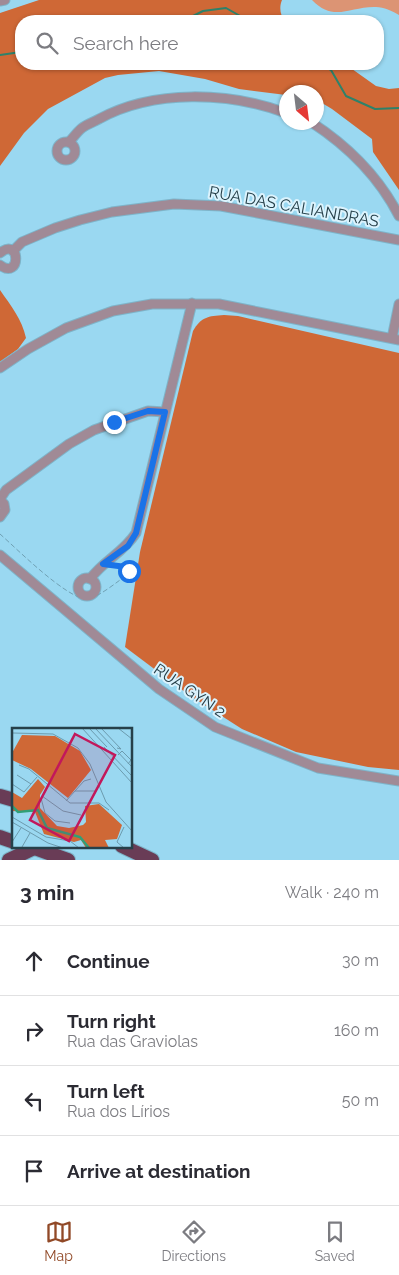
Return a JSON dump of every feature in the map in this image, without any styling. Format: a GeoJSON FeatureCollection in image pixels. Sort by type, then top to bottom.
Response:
{"type":"FeatureCollection","features":[{"type":"Feature","properties":{"kind":"highway"},"geometry":{"type":"LineString","coordinates":[[0,837],[12,841]]}},
{"type":"Feature","properties":{"kind":"highway"},"geometry":{"type":"LineString","coordinates":[[9,860],[29,848]]}},
{"type":"Feature","properties":{"kind":"highway"},"geometry":{"type":"LineString","coordinates":[[34,848],[68,860]]}},
{"type":"Feature","properties":{"kind":"highway"},"geometry":{"type":"LineString","coordinates":[[126,848],[152,860]]}},
{"type":"Feature","properties":{"kind":"street"},"geometry":{"type":"LineString","coordinates":[[0,1],[5,0]]}},
{"type":"Feature","properties":{"kind":"street"},"geometry":{"type":"LineString","coordinates":[[69,142],[83,128],[115,110],[155,100],[196,96],[279,110]]}},
{"type":"Feature","properties":{"kind":"street"},"geometry":{"type":"LineString","coordinates":[[324,130],[332,135],[369,171],[388,196],[399,216]]}},
{"type":"Feature","properties":{"kind":"street","name":"RUA DAS CALIANDRAS"},"geometry":{"type":"LineString","coordinates":[[12,251],[22,242],[80,220],[112,212],[174,204],[220,206],[399,240]]}},
{"type":"Feature","properties":{"kind":"street"},"geometry":{"type":"LineString","coordinates":[[0,253],[6,249],[12,251],[16,256],[15,264],[7,268],[0,264]]}},
{"type":"Feature","properties":{"kind":"street"},"geometry":{"type":"LineString","coordinates":[[0,368],[28,349],[66,328],[113,311],[152,304],[218,304],[396,339],[399,304]]}},
{"type":"Feature","properties":{"kind":"street"},"geometry":{"type":"LineString","coordinates":[[90,579],[103,564],[128,546],[136,533],[192,304]]}},
{"type":"Feature","properties":{"kind":"street"},"geometry":{"type":"LineString","coordinates":[[0,517],[5,510],[4,504],[0,500],[6,490],[69,444],[94,430],[148,411],[165,412]]}},
{"type":"Feature","properties":{"kind":"street","name":"RUA GYN 2"},"geometry":{"type":"LineString","coordinates":[[0,555],[159,689],[215,727],[318,768],[399,781]]}},
{"type":"Feature","properties":{"kind":"path"},"geometry":{"type":"LineString","coordinates":[[0,534],[60,587],[79,597],[88,599],[100,594],[129,571],[126,567],[103,564]]}},
{"type":"Feature","properties":{"kind":"shaded area"},"geometry":{"type":"Polygon","coordinates":[[[39,0],[282,0],[280,5],[282,15],[15,15],[15,70],[353,70],[376,86],[389,89],[399,88],[399,190],[373,152],[372,139],[324,104],[324,85],[279,85],[279,94],[239,89],[205,79],[159,71],[105,78],[48,109],[24,133],[0,166],[0,13],[39,0]]]}},
{"type":"Feature","properties":{"kind":"shaded area"},"geometry":{"type":"Polygon","coordinates":[[[312,0],[399,0],[399,15],[385,8],[376,7],[342,12],[328,11],[312,0]]]}},
{"type":"Feature","properties":{"kind":"shaded area"},"geometry":{"type":"Polygon","coordinates":[[[0,290],[19,319],[26,338],[18,349],[0,362],[0,290]]]}},
{"type":"Feature","properties":{"kind":"shaded area"},"geometry":{"type":"Polygon","coordinates":[[[224,315],[238,316],[399,353],[399,770],[368,767],[296,752],[242,729],[189,695],[125,647],[140,552],[193,331],[202,320],[224,315]]]}},
{"type":"Feature","properties":{"kind":"waterway"},"geometry":{"type":"LineString","coordinates":[[195,15],[203,11],[226,8],[238,15]]}},
{"type":"Feature","properties":{"kind":"waterway"},"geometry":{"type":"LineString","coordinates":[[0,55],[15,53]]}},
{"type":"Feature","properties":{"kind":"waterway"},"geometry":{"type":"LineString","coordinates":[[331,70],[346,96],[375,109],[399,108]]}},
{"type":"Feature","properties":{"kind":"route"},"geometry":{"type":"LineString","coordinates":[[114,422],[148,411],[165,412],[136,533],[128,546],[103,564],[126,567],[129,571]]}}]}
